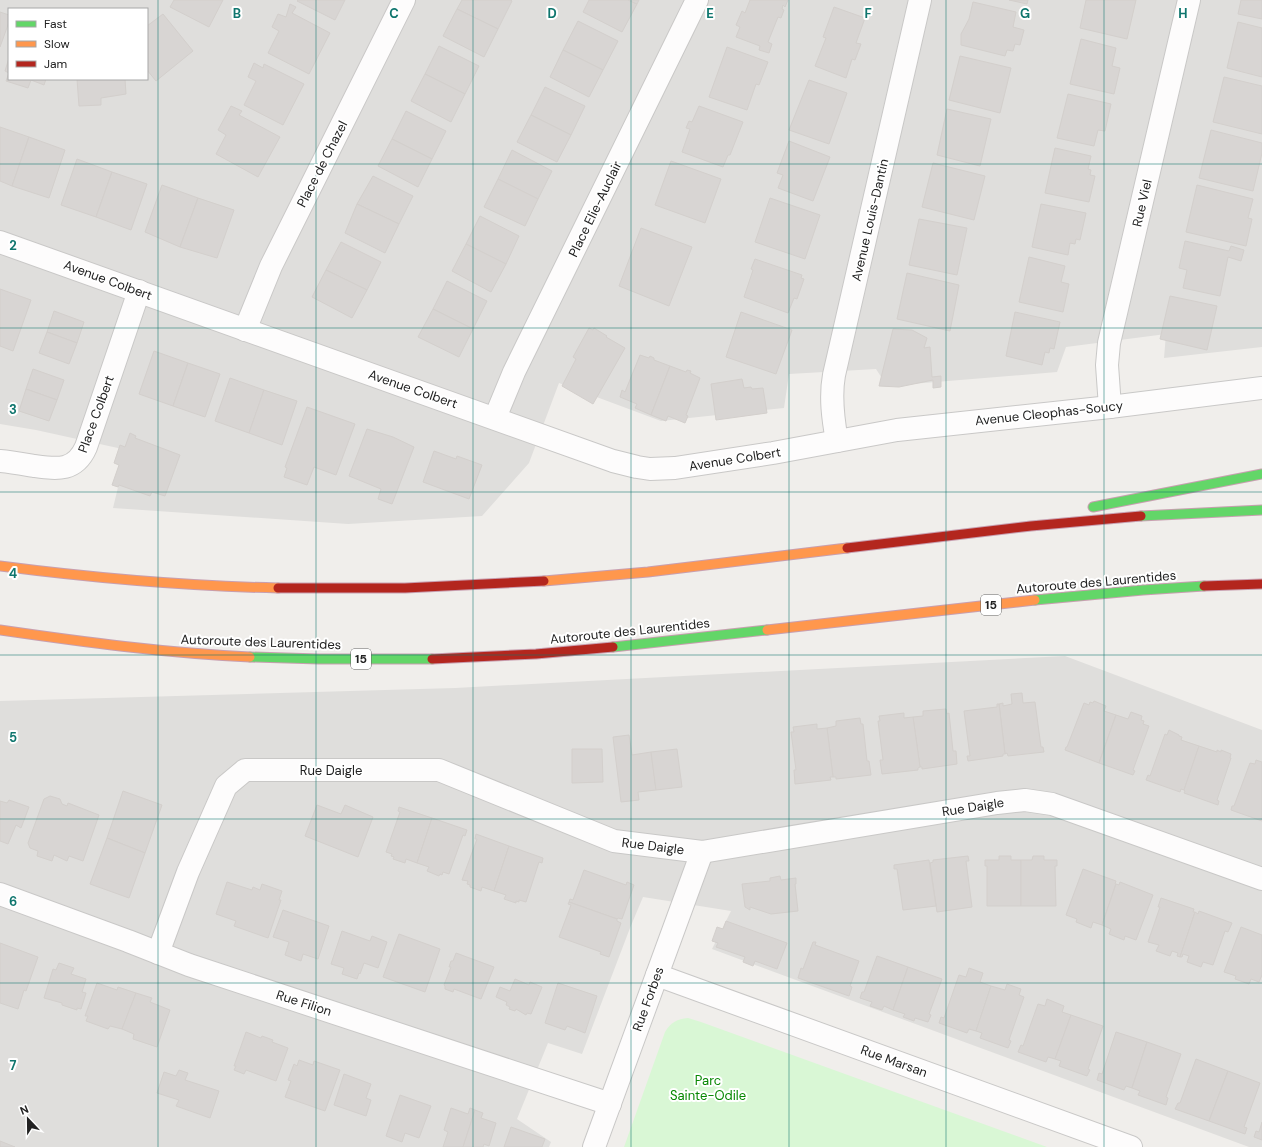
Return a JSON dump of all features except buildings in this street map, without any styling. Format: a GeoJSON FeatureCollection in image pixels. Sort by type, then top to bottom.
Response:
{"type":"FeatureCollection","features":[{"type":"Feature","properties":{"kind":"highway"},"geometry":{"type":"LineString","coordinates":[[1085,509],[1262,474]]}},
{"type":"Feature","properties":{"kind":"highway"},"geometry":{"type":"LineString","coordinates":[[0,566],[82,577],[194,585],[295,589],[384,589],[518,583],[601,576],[804,554],[1115,517],[1262,510]]}},
{"type":"Feature","properties":{"kind":"highway"},"geometry":{"type":"LineString","coordinates":[[938,537],[1054,515]]}},
{"type":"Feature","properties":{"kind":"highway","name":"Autoroute des Laurentides"},"geometry":{"type":"LineString","coordinates":[[0,630],[95,644],[205,654],[320,658],[461,658],[608,647],[1076,596],[1190,587],[1262,584]]}},
{"type":"Feature","properties":{"kind":"street","name":"Place de Chazel"},"geometry":{"type":"LineString","coordinates":[[245,330],[271,266],[404,0]]}},
{"type":"Feature","properties":{"kind":"street","name":"Place Elie-Auclair"},"geometry":{"type":"LineString","coordinates":[[495,418],[514,372],[697,0]]}},
{"type":"Feature","properties":{"kind":"street","name":"Avenue Louis-Dantin"},"geometry":{"type":"LineString","coordinates":[[837,441],[834,426],[832,398],[834,375],[920,0]]}},
{"type":"Feature","properties":{"kind":"street","name":"Rue Viel"},"geometry":{"type":"LineString","coordinates":[[1110,407],[1107,365],[1109,343],[1189,0]]}},
{"type":"Feature","properties":{"kind":"street","name":"Avenue Colbert"},"geometry":{"type":"LineString","coordinates":[[0,242],[613,461],[637,468],[675,468],[774,453],[837,441]]}},
{"type":"Feature","properties":{"kind":"street","name":"Place Colbert"},"geometry":{"type":"LineString","coordinates":[[0,461],[58,469],[70,466],[80,458],[86,447],[140,291]]}},
{"type":"Feature","properties":{"kind":"street","name":"Avenue Cleophas-Soucy"},"geometry":{"type":"LineString","coordinates":[[837,441],[896,430],[1110,407],[1262,388]]}},
{"type":"Feature","properties":{"kind":"street","name":"Rue Daigle"},"geometry":{"type":"LineString","coordinates":[[158,953],[188,872],[226,786],[245,770],[439,770],[614,841],[702,852],[989,804],[1025,800],[1052,804],[1262,879]]}},
{"type":"Feature","properties":{"kind":"street","name":"Rue Forbes"},"geometry":{"type":"LineString","coordinates":[[594,1147],[702,852]]}},
{"type":"Feature","properties":{"kind":"street","name":"Rue Filion"},"geometry":{"type":"LineString","coordinates":[[0,894],[189,965],[610,1104]]}},
{"type":"Feature","properties":{"kind":"street","name":"Rue Marsan"},"geometry":{"type":"LineString","coordinates":[[657,975],[1131,1147]]}},
{"type":"Feature","properties":{"kind":"shaded area"},"geometry":{"type":"Polygon","coordinates":[[[0,0],[1262,0],[1262,347],[1164,358],[1166,334],[1066,347],[1057,372],[887,386],[876,369],[789,374],[784,408],[661,421],[559,383],[529,463],[482,516],[348,524],[113,508],[127,450],[36,430],[0,424],[0,0]]]}},
{"type":"Feature","properties":{"kind":"shaded area"},"geometry":{"type":"Polygon","coordinates":[[[1065,656],[1262,730],[1262,1147],[1249,1147],[712,949],[731,911],[643,897],[582,1054],[548,1043],[517,1119],[551,1142],[549,1147],[0,1147],[0,701],[455,688],[1065,656]]]}},
{"type":"Feature","properties":{"kind":"green space","name":"Parc Sainte-Odile"},"geometry":{"type":"Polygon","coordinates":[[[688,1018],[1047,1147],[624,1147],[665,1032],[675,1022],[688,1018]]]}},
{"type":"Feature","properties":{"kind":"traffic: fast"},"geometry":{"type":"LineString","coordinates":[[1093,507],[1262,474]]}},
{"type":"Feature","properties":{"kind":"traffic: fast"},"geometry":{"type":"LineString","coordinates":[[1141,516],[1262,510]]}},
{"type":"Feature","properties":{"kind":"traffic: fast"},"geometry":{"type":"LineString","coordinates":[[1035,600],[1204,586]]}},
{"type":"Feature","properties":{"kind":"traffic: fast"},"geometry":{"type":"LineString","coordinates":[[613,647],[767,630]]}},
{"type":"Feature","properties":{"kind":"traffic: fast"},"geometry":{"type":"LineString","coordinates":[[250,657],[319,659],[432,659]]}},
{"type":"Feature","properties":{"kind":"traffic: slow"},"geometry":{"type":"LineString","coordinates":[[544,581],[648,572],[847,548]]}},
{"type":"Feature","properties":{"kind":"traffic: slow"},"geometry":{"type":"LineString","coordinates":[[0,566],[139,581],[278,588]]}},
{"type":"Feature","properties":{"kind":"traffic: slow"},"geometry":{"type":"LineString","coordinates":[[767,630],[1035,600]]}},
{"type":"Feature","properties":{"kind":"traffic: slow"},"geometry":{"type":"LineString","coordinates":[[0,630],[62,639],[187,653],[250,657]]}},
{"type":"Feature","properties":{"kind":"traffic: jam"},"geometry":{"type":"LineString","coordinates":[[847,548],[1031,526],[1141,516]]}},
{"type":"Feature","properties":{"kind":"traffic: jam"},"geometry":{"type":"LineString","coordinates":[[278,588],[405,588],[544,581]]}},
{"type":"Feature","properties":{"kind":"traffic: jam"},"geometry":{"type":"LineString","coordinates":[[1204,586],[1262,584]]}},
{"type":"Feature","properties":{"kind":"traffic: jam"},"geometry":{"type":"LineString","coordinates":[[432,659],[536,654],[613,647]]}}]}
